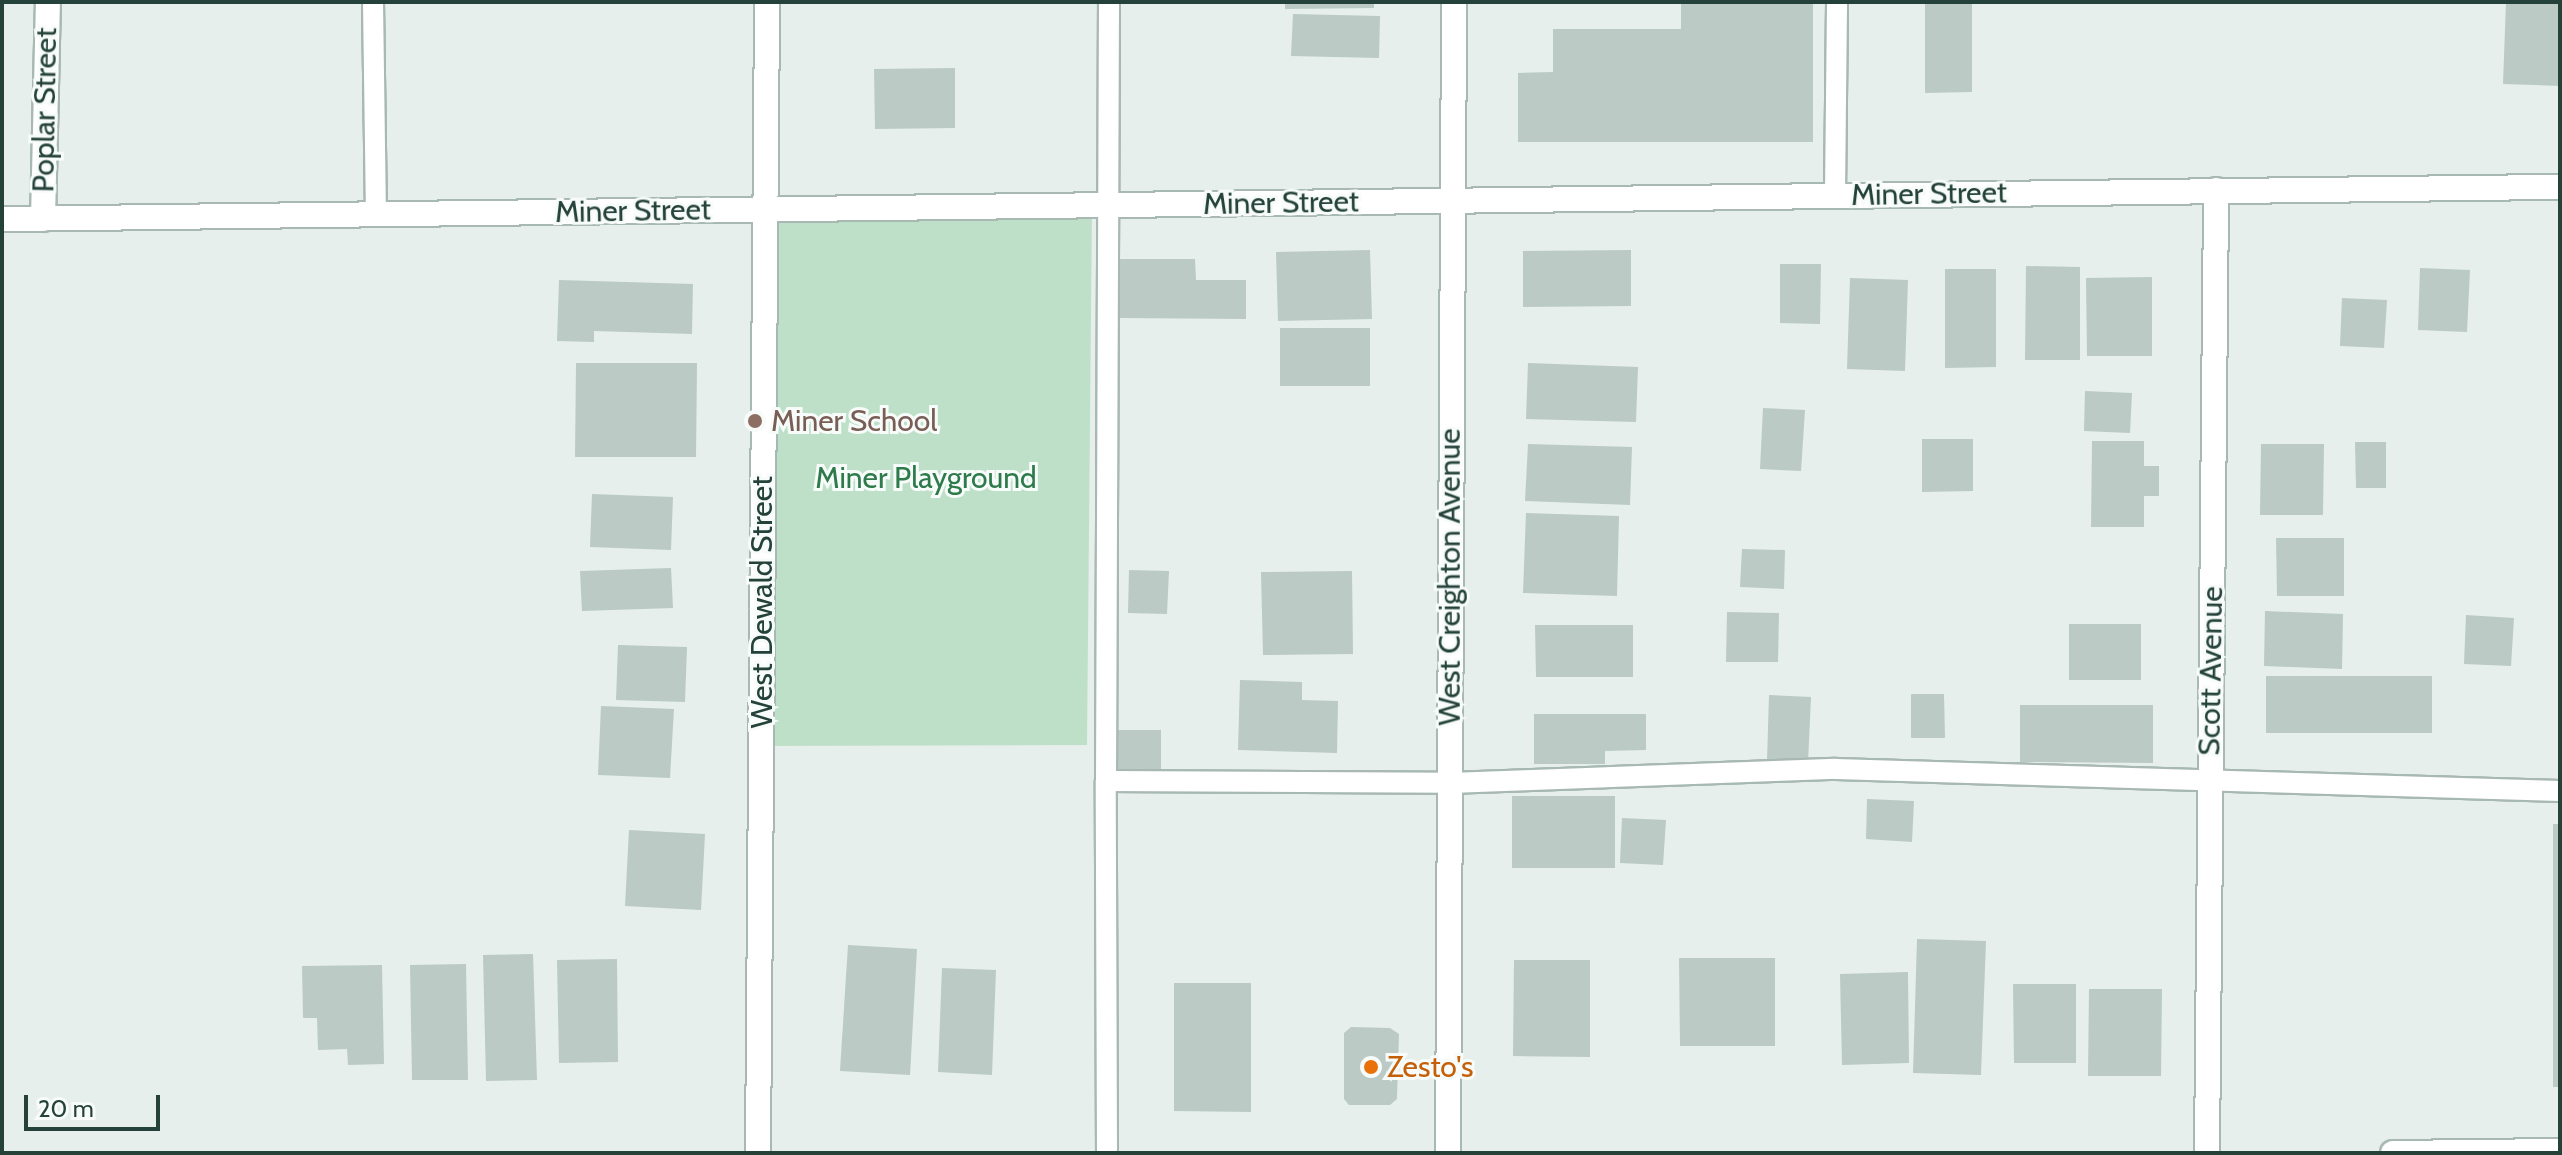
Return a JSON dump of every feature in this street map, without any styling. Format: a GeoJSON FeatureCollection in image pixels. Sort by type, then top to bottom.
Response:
{"type":"FeatureCollection","features":[{"type":"Feature","properties":{"kind":"street","name":"Poplar Street"},"geometry":{"type":"LineString","coordinates":[[43,219],[48,2]]}},
{"type":"Feature","properties":{"kind":"street","name":"West Dewald Street"},"geometry":{"type":"LineString","coordinates":[[758,1153],[767,2]]}},
{"type":"Feature","properties":{"kind":"street","name":"West Creighton Avenue"},"geometry":{"type":"LineString","coordinates":[[1448,1153],[1454,2]]}},
{"type":"Feature","properties":{"kind":"street","name":"Miner Street"},"geometry":{"type":"LineString","coordinates":[[2,219],[2560,187]]}},
{"type":"Feature","properties":{"kind":"street","name":"Scott Avenue"},"geometry":{"type":"LineString","coordinates":[[2207,1153],[2216,190]]}},
{"type":"Feature","properties":{"kind":"street"},"geometry":{"type":"LineString","coordinates":[[2393,1153],[2560,1151]]}},
{"type":"Feature","properties":{"kind":"lane"},"geometry":{"type":"LineString","coordinates":[[373,2],[376,215]]}},
{"type":"Feature","properties":{"kind":"lane"},"geometry":{"type":"LineString","coordinates":[[1107,1153],[1106,206],[1109,2]]}},
{"type":"Feature","properties":{"kind":"lane"},"geometry":{"type":"LineString","coordinates":[[1835,195],[1837,2]]}},
{"type":"Feature","properties":{"kind":"lane"},"geometry":{"type":"LineString","coordinates":[[1106,781],[1450,783],[1836,769],[2560,791]]}},
{"type":"Feature","properties":{"kind":"green space","name":"Miner Playground"},"geometry":{"type":"Polygon","coordinates":[[[1092,205],[1087,745],[761,746],[765,210],[1092,205]]]}},
{"type":"Feature","properties":{"kind":"building"},"geometry":{"type":"Polygon","coordinates":[[[1285,2],[1374,2],[1374,8],[1285,9],[1285,2]]]}},
{"type":"Feature","properties":{"kind":"building"},"geometry":{"type":"Polygon","coordinates":[[[1681,2],[1813,2],[1813,142],[1518,142],[1518,73],[1553,72],[1553,29],[1681,29],[1681,2]]]}},
{"type":"Feature","properties":{"kind":"building"},"geometry":{"type":"Polygon","coordinates":[[[1925,2],[1972,2],[1972,92],[1925,93],[1925,2]]]}},
{"type":"Feature","properties":{"kind":"building"},"geometry":{"type":"Polygon","coordinates":[[[2506,2],[2560,4],[2560,86],[2503,84],[2506,2]]]}},
{"type":"Feature","properties":{"kind":"building"},"geometry":{"type":"Polygon","coordinates":[[[1293,14],[1380,16],[1379,58],[1291,56],[1293,14]]]}},
{"type":"Feature","properties":{"kind":"building"},"geometry":{"type":"Polygon","coordinates":[[[955,68],[955,128],[875,129],[874,69],[955,68]]]}},
{"type":"Feature","properties":{"kind":"building"},"geometry":{"type":"Polygon","coordinates":[[[1370,250],[1372,319],[1278,321],[1276,252],[1370,250]]]}},
{"type":"Feature","properties":{"kind":"building"},"geometry":{"type":"Polygon","coordinates":[[[1631,250],[1631,306],[1523,307],[1523,251],[1631,250]]]}},
{"type":"Feature","properties":{"kind":"building"},"geometry":{"type":"Polygon","coordinates":[[[1119,259],[1195,259],[1196,280],[1246,280],[1246,319],[1119,318],[1119,259]]]}},
{"type":"Feature","properties":{"kind":"building"},"geometry":{"type":"Polygon","coordinates":[[[1780,264],[1821,264],[1820,324],[1780,323],[1780,264]]]}},
{"type":"Feature","properties":{"kind":"building"},"geometry":{"type":"Polygon","coordinates":[[[2026,266],[2080,267],[2080,360],[2025,360],[2026,266]]]}},
{"type":"Feature","properties":{"kind":"building"},"geometry":{"type":"Polygon","coordinates":[[[2420,268],[2470,270],[2467,332],[2418,330],[2420,268]]]}},
{"type":"Feature","properties":{"kind":"building"},"geometry":{"type":"Polygon","coordinates":[[[1945,269],[1996,269],[1996,367],[1945,368],[1945,269]]]}},
{"type":"Feature","properties":{"kind":"building"},"geometry":{"type":"Polygon","coordinates":[[[2152,277],[2152,356],[2087,356],[2086,278],[2152,277]]]}},
{"type":"Feature","properties":{"kind":"building"},"geometry":{"type":"Polygon","coordinates":[[[1850,278],[1908,280],[1905,371],[1847,369],[1850,278]]]}},
{"type":"Feature","properties":{"kind":"building"},"geometry":{"type":"Polygon","coordinates":[[[559,280],[693,284],[692,334],[594,331],[594,342],[557,341],[559,280]]]}},
{"type":"Feature","properties":{"kind":"building"},"geometry":{"type":"Polygon","coordinates":[[[2342,298],[2387,300],[2384,348],[2340,346],[2342,298]]]}},
{"type":"Feature","properties":{"kind":"building"},"geometry":{"type":"Polygon","coordinates":[[[1280,328],[1370,328],[1370,386],[1280,386],[1280,328]]]}},
{"type":"Feature","properties":{"kind":"building"},"geometry":{"type":"Polygon","coordinates":[[[576,363],[697,363],[696,457],[575,457],[576,363]]]}},
{"type":"Feature","properties":{"kind":"building"},"geometry":{"type":"Polygon","coordinates":[[[1528,363],[1638,367],[1636,422],[1526,419],[1528,363]]]}},
{"type":"Feature","properties":{"kind":"building"},"geometry":{"type":"Polygon","coordinates":[[[2085,391],[2132,393],[2130,433],[2084,431],[2085,391]]]}},
{"type":"Feature","properties":{"kind":"building"},"geometry":{"type":"Polygon","coordinates":[[[1763,408],[1805,410],[1801,471],[1760,469],[1763,408]]]}},
{"type":"Feature","properties":{"kind":"building"},"geometry":{"type":"Polygon","coordinates":[[[1922,439],[1973,439],[1973,491],[1922,492],[1922,439]]]}},
{"type":"Feature","properties":{"kind":"building"},"geometry":{"type":"Polygon","coordinates":[[[2092,441],[2144,441],[2144,466],[2159,466],[2159,496],[2144,496],[2144,527],[2091,527],[2092,441]]]}},
{"type":"Feature","properties":{"kind":"building"},"geometry":{"type":"Polygon","coordinates":[[[2355,442],[2386,442],[2386,488],[2356,488],[2355,442]]]}},
{"type":"Feature","properties":{"kind":"building"},"geometry":{"type":"Polygon","coordinates":[[[1528,444],[1632,447],[1630,505],[1525,501],[1528,444]]]}},
{"type":"Feature","properties":{"kind":"building"},"geometry":{"type":"Polygon","coordinates":[[[2261,444],[2324,444],[2323,515],[2260,515],[2261,444]]]}},
{"type":"Feature","properties":{"kind":"building"},"geometry":{"type":"Polygon","coordinates":[[[592,494],[673,497],[671,550],[590,547],[592,494]]]}},
{"type":"Feature","properties":{"kind":"building"},"geometry":{"type":"Polygon","coordinates":[[[1526,513],[1619,516],[1617,596],[1523,593],[1526,513]]]}},
{"type":"Feature","properties":{"kind":"building"},"geometry":{"type":"Polygon","coordinates":[[[2276,538],[2344,538],[2344,596],[2277,596],[2276,538]]]}},
{"type":"Feature","properties":{"kind":"building"},"geometry":{"type":"Polygon","coordinates":[[[1742,549],[1785,550],[1784,589],[1740,587],[1742,549]]]}},
{"type":"Feature","properties":{"kind":"building"},"geometry":{"type":"Polygon","coordinates":[[[671,568],[673,608],[582,611],[580,571],[671,568]]]}},
{"type":"Feature","properties":{"kind":"building"},"geometry":{"type":"Polygon","coordinates":[[[1129,570],[1169,571],[1167,614],[1128,613],[1129,570]]]}},
{"type":"Feature","properties":{"kind":"building"},"geometry":{"type":"Polygon","coordinates":[[[1352,571],[1353,654],[1263,655],[1261,572],[1352,571]]]}},
{"type":"Feature","properties":{"kind":"building"},"geometry":{"type":"Polygon","coordinates":[[[2265,611],[2343,614],[2342,669],[2264,666],[2265,611]]]}},
{"type":"Feature","properties":{"kind":"building"},"geometry":{"type":"Polygon","coordinates":[[[1727,612],[1779,613],[1778,662],[1726,662],[1727,612]]]}},
{"type":"Feature","properties":{"kind":"building"},"geometry":{"type":"Polygon","coordinates":[[[2466,615],[2514,618],[2511,666],[2464,664],[2466,615]]]}},
{"type":"Feature","properties":{"kind":"building"},"geometry":{"type":"Polygon","coordinates":[[[2069,624],[2141,624],[2141,680],[2069,680],[2069,624]]]}},
{"type":"Feature","properties":{"kind":"building"},"geometry":{"type":"Polygon","coordinates":[[[1535,625],[1633,625],[1633,677],[1536,677],[1535,625]]]}},
{"type":"Feature","properties":{"kind":"building"},"geometry":{"type":"Polygon","coordinates":[[[618,645],[687,647],[685,702],[616,700],[618,645]]]}},
{"type":"Feature","properties":{"kind":"building"},"geometry":{"type":"Polygon","coordinates":[[[2266,676],[2432,676],[2432,733],[2266,733],[2266,676]]]}},
{"type":"Feature","properties":{"kind":"building"},"geometry":{"type":"Polygon","coordinates":[[[1240,680],[1302,682],[1302,700],[1338,701],[1337,753],[1238,750],[1240,680]]]}},
{"type":"Feature","properties":{"kind":"building"},"geometry":{"type":"Polygon","coordinates":[[[1911,694],[1944,694],[1945,738],[1911,738],[1911,694]]]}},
{"type":"Feature","properties":{"kind":"building"},"geometry":{"type":"Polygon","coordinates":[[[1769,695],[1811,697],[1808,763],[1767,761],[1769,695]]]}},
{"type":"Feature","properties":{"kind":"building"},"geometry":{"type":"Polygon","coordinates":[[[2020,705],[2153,705],[2153,763],[2020,762],[2020,705]]]}},
{"type":"Feature","properties":{"kind":"building"},"geometry":{"type":"Polygon","coordinates":[[[601,706],[674,709],[670,778],[598,775],[601,706]]]}},
{"type":"Feature","properties":{"kind":"building"},"geometry":{"type":"Polygon","coordinates":[[[1534,714],[1646,714],[1646,750],[1605,751],[1605,764],[1534,764],[1534,714]]]}},
{"type":"Feature","properties":{"kind":"building"},"geometry":{"type":"Polygon","coordinates":[[[1113,730],[1161,730],[1161,775],[1112,774],[1113,730]]]}},
{"type":"Feature","properties":{"kind":"building"},"geometry":{"type":"Polygon","coordinates":[[[1512,796],[1615,796],[1615,868],[1512,868],[1512,796]]]}},
{"type":"Feature","properties":{"kind":"building"},"geometry":{"type":"Polygon","coordinates":[[[1867,799],[1914,801],[1912,842],[1866,839],[1867,799]]]}},
{"type":"Feature","properties":{"kind":"building"},"geometry":{"type":"Polygon","coordinates":[[[1622,818],[1666,820],[1663,865],[1620,863],[1622,818]]]}},
{"type":"Feature","properties":{"kind":"building"},"geometry":{"type":"Polygon","coordinates":[[[2553,824],[2560,824],[2560,1087],[2553,1087],[2553,824]]]}},
{"type":"Feature","properties":{"kind":"building"},"geometry":{"type":"Polygon","coordinates":[[[629,830],[705,834],[701,910],[625,906],[629,830]]]}},
{"type":"Feature","properties":{"kind":"building"},"geometry":{"type":"Polygon","coordinates":[[[1917,939],[1986,941],[1981,1075],[1913,1073],[1917,939]]]}},
{"type":"Feature","properties":{"kind":"building"},"geometry":{"type":"Polygon","coordinates":[[[848,945],[917,949],[910,1075],[840,1071],[848,945]]]}},
{"type":"Feature","properties":{"kind":"building"},"geometry":{"type":"Polygon","coordinates":[[[533,954],[537,1080],[486,1081],[483,955],[533,954]]]}},
{"type":"Feature","properties":{"kind":"building"},"geometry":{"type":"Polygon","coordinates":[[[1679,958],[1775,958],[1775,1046],[1680,1046],[1679,958]]]}},
{"type":"Feature","properties":{"kind":"building"},"geometry":{"type":"Polygon","coordinates":[[[617,959],[618,1062],[559,1063],[557,960],[617,959]]]}},
{"type":"Feature","properties":{"kind":"building"},"geometry":{"type":"Polygon","coordinates":[[[1514,960],[1590,960],[1590,1057],[1513,1056],[1514,960]]]}},
{"type":"Feature","properties":{"kind":"building"},"geometry":{"type":"Polygon","coordinates":[[[466,964],[468,1080],[412,1080],[410,965],[466,964]]]}},
{"type":"Feature","properties":{"kind":"building"},"geometry":{"type":"Polygon","coordinates":[[[382,965],[384,1064],[348,1065],[347,1049],[318,1050],[317,1018],[303,1018],[302,966],[382,965]]]}},
{"type":"Feature","properties":{"kind":"building"},"geometry":{"type":"Polygon","coordinates":[[[942,968],[996,970],[992,1075],[938,1072],[942,968]]]}},
{"type":"Feature","properties":{"kind":"building"},"geometry":{"type":"Polygon","coordinates":[[[1908,972],[1909,1063],[1842,1065],[1840,974],[1908,972]]]}},
{"type":"Feature","properties":{"kind":"building"},"geometry":{"type":"Polygon","coordinates":[[[1174,983],[1251,983],[1251,1112],[1174,1111],[1174,983]]]}},
{"type":"Feature","properties":{"kind":"building"},"geometry":{"type":"Polygon","coordinates":[[[2013,984],[2076,984],[2076,1063],[2014,1063],[2013,984]]]}},
{"type":"Feature","properties":{"kind":"building"},"geometry":{"type":"Polygon","coordinates":[[[2089,989],[2162,989],[2161,1076],[2088,1076],[2089,989]]]}},
{"type":"Feature","properties":{"kind":"building","name":"Zesto's"},"geometry":{"type":"Polygon","coordinates":[[[1351,1027],[1390,1028],[1399,1034],[1397,1099],[1390,1105],[1349,1105],[1344,1099],[1344,1033],[1351,1027]]]}},
{"type":"Feature","properties":{"kind":"place","name":"Miner School"},"geometry":{"type":"Point","coordinates":[755,421]}},
{"type":"Feature","properties":{"kind":"place","name":"Zesto's"},"geometry":{"type":"Point","coordinates":[1371,1067]}}]}
